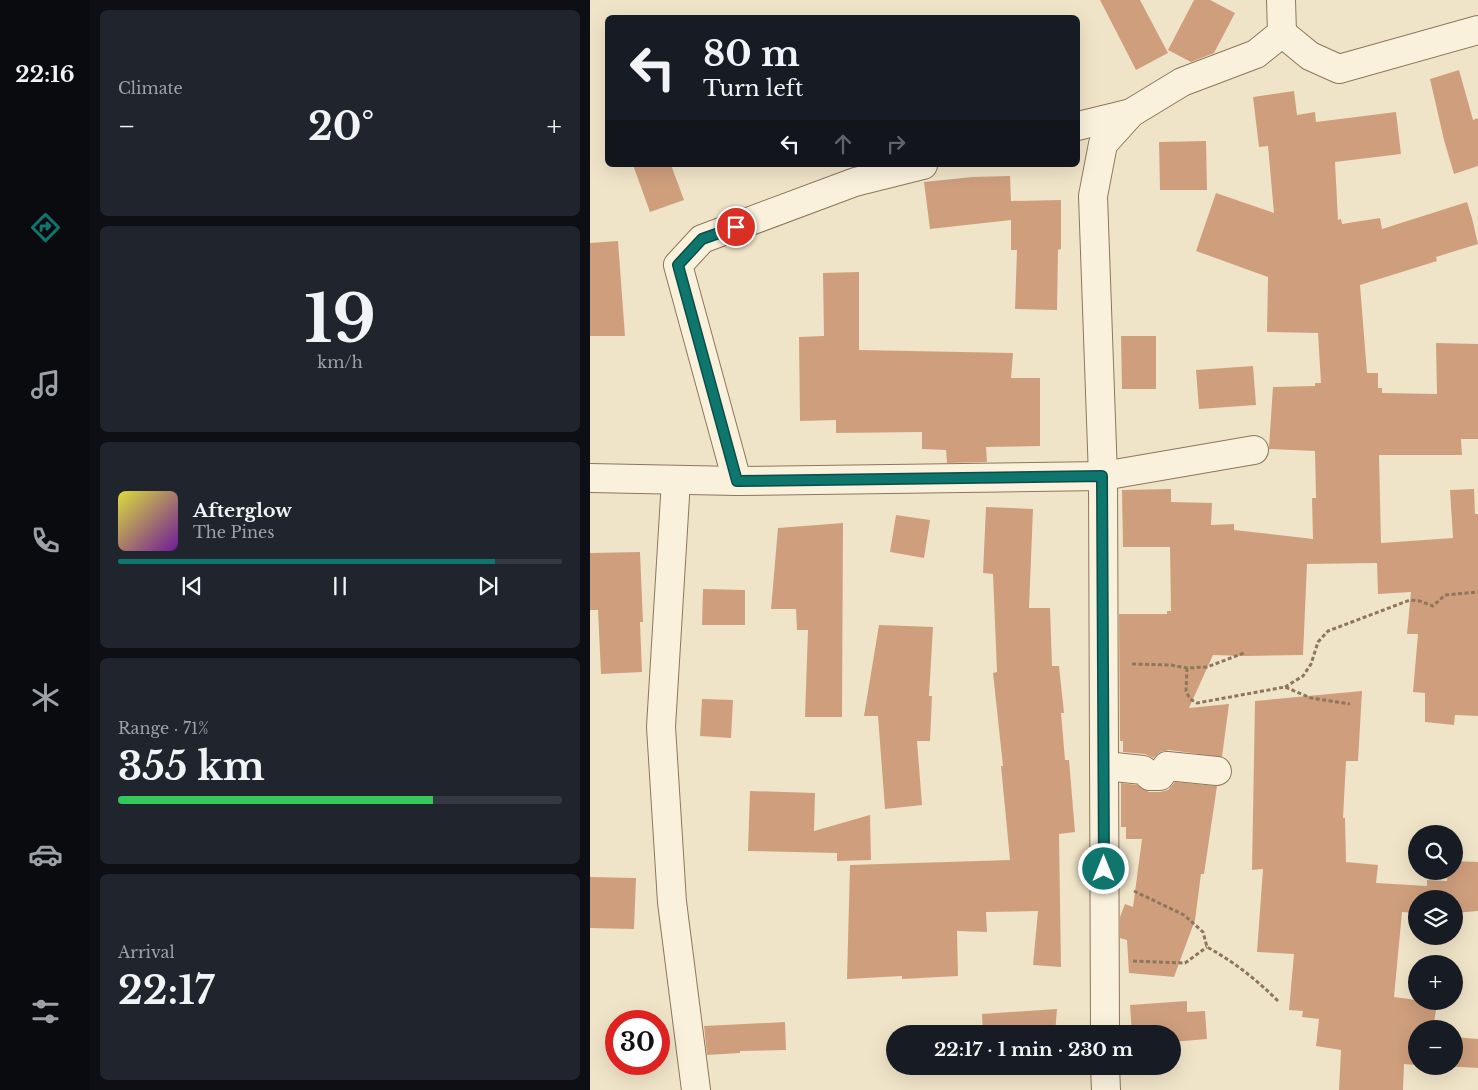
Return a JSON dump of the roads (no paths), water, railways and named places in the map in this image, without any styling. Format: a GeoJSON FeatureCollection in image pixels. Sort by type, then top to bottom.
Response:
{"type":"FeatureCollection","features":[{"type":"Feature","properties":{"kind":"street"},"geometry":{"type":"LineString","coordinates":[[1281,0],[1282,33],[1310,56],[1339,69],[1478,30]]}},
{"type":"Feature","properties":{"kind":"street"},"geometry":{"type":"LineString","coordinates":[[1105,1025],[1102,476],[1093,196],[1103,144],[1131,113],[1182,82],[1256,54],[1282,33]]}},
{"type":"Feature","properties":{"kind":"street"},"geometry":{"type":"LineString","coordinates":[[1080,126],[1131,113]]}},
{"type":"Feature","properties":{"kind":"street"},"geometry":{"type":"LineString","coordinates":[[737,481],[678,265],[702,239],[855,182],[915,167]]}},
{"type":"Feature","properties":{"kind":"street"},"geometry":{"type":"LineString","coordinates":[[590,478],[737,481],[1102,476],[1254,450]]}},
{"type":"Feature","properties":{"kind":"street"},"geometry":{"type":"LineString","coordinates":[[676,480],[661,727],[672,902],[696,1090]]}},
{"type":"Feature","properties":{"kind":"street"},"geometry":{"type":"LineString","coordinates":[[1105,766],[1143,770],[1150,776],[1160,776],[1167,766],[1217,771]]}},
{"type":"Feature","properties":{"kind":"street"},"geometry":{"type":"LineString","coordinates":[[1105,1075],[1106,1090]]}}]}
